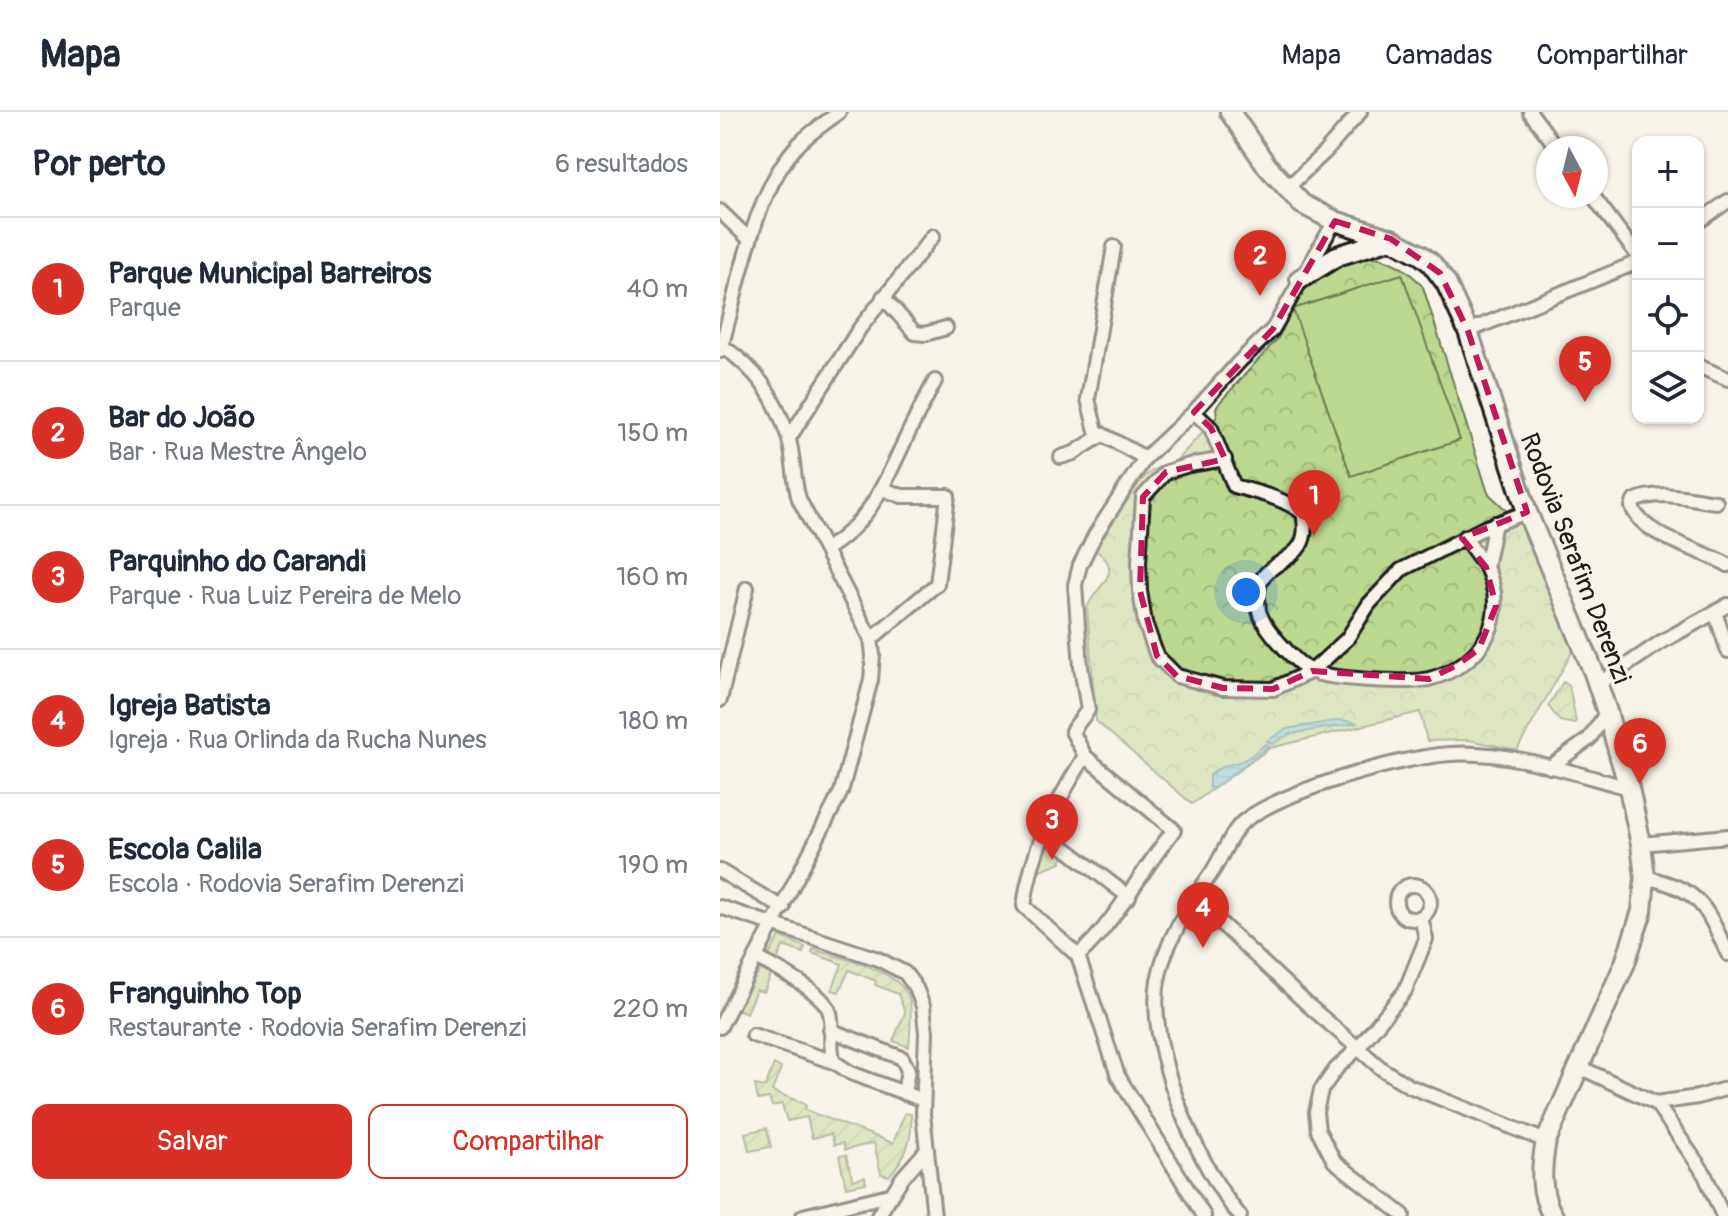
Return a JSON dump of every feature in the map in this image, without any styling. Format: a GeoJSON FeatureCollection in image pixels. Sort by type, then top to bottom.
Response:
{"type":"FeatureCollection","features":[{"type":"Feature","properties":{"kind":"main road","name":"Rodovia Serafim Derenzi"},"geometry":{"type":"LineString","coordinates":[[1230,112],[1251,145],[1302,204],[1335,221],[1391,239],[1421,255],[1440,273],[1468,331],[1527,512],[1607,712],[1641,844],[1645,877],[1642,911],[1625,963],[1546,1141],[1541,1165],[1542,1184],[1553,1216]]}},
{"type":"Feature","properties":{"kind":"main road"},"geometry":{"type":"LineString","coordinates":[[1300,279],[1337,256],[1391,239]]}},
{"type":"Feature","properties":{"kind":"street"},"geometry":{"type":"LineString","coordinates":[[720,1027],[841,792],[871,680],[871,639],[799,499],[789,438],[761,378],[741,359],[721,348],[750,240],[783,164],[800,143],[839,112]]}},
{"type":"Feature","properties":{"kind":"street"},"geometry":{"type":"LineString","coordinates":[[1286,189],[1325,152],[1360,112]]}},
{"type":"Feature","properties":{"kind":"street"},"geometry":{"type":"LineString","coordinates":[[1536,114],[1550,136]]}},
{"type":"Feature","properties":{"kind":"street"},"geometry":{"type":"LineString","coordinates":[[1704,218],[1728,201]]}},
{"type":"Feature","properties":{"kind":"street"},"geometry":{"type":"LineString","coordinates":[[1602,208],[1632,248]]}},
{"type":"Feature","properties":{"kind":"street"},"geometry":{"type":"LineString","coordinates":[[720,211],[750,240]]}},
{"type":"Feature","properties":{"kind":"street"},"geometry":{"type":"LineString","coordinates":[[1078,956],[1102,934],[1129,897],[1146,866],[1174,830],[1085,756],[1072,731],[1088,712],[1075,585],[1080,565],[1095,535],[1145,458],[1273,329],[1335,221]]}},
{"type":"Feature","properties":{"kind":"street"},"geometry":{"type":"LineString","coordinates":[[789,438],[883,297],[933,236]]}},
{"type":"Feature","properties":{"kind":"street"},"geometry":{"type":"LineString","coordinates":[[1114,247],[1088,399],[1096,431],[1145,458]]}},
{"type":"Feature","properties":{"kind":"street"},"geometry":{"type":"LineString","coordinates":[[1468,331],[1632,264]]}},
{"type":"Feature","properties":{"kind":"street"},"geometry":{"type":"LineString","coordinates":[[883,297],[915,333],[925,334],[946,328]]}},
{"type":"Feature","properties":{"kind":"street"},"geometry":{"type":"LineString","coordinates":[[1704,369],[1728,379]]}},
{"type":"Feature","properties":{"kind":"street"},"geometry":{"type":"LineString","coordinates":[[826,549],[845,538],[883,489],[935,381]]}},
{"type":"Feature","properties":{"kind":"street"},"geometry":{"type":"LineString","coordinates":[[1194,412],[1211,428],[1234,486],[1291,504],[1303,513],[1306,527],[1301,546],[1287,560],[1260,578],[1257,589],[1260,615],[1290,656],[1312,671],[1358,678],[1429,679],[1457,665],[1479,649],[1491,629],[1496,606],[1495,585],[1464,537]]}},
{"type":"Feature","properties":{"kind":"street"},"geometry":{"type":"LineString","coordinates":[[1061,457],[1074,453],[1102,435]]}},
{"type":"Feature","properties":{"kind":"street"},"geometry":{"type":"LineString","coordinates":[[1225,459],[1166,472],[1143,497],[1140,591],[1145,623],[1157,656],[1177,676],[1223,688],[1273,689],[1312,671],[1347,639],[1369,604],[1401,570],[1464,537],[1527,512]]}},
{"type":"Feature","properties":{"kind":"street"},"geometry":{"type":"LineString","coordinates":[[871,639],[937,584],[948,496],[902,496],[883,489]]}},
{"type":"Feature","properties":{"kind":"street"},"geometry":{"type":"LineString","coordinates":[[1716,502],[1644,496],[1634,501],[1632,507],[1636,517],[1649,529],[1708,553],[1728,565]]}},
{"type":"Feature","properties":{"kind":"street"},"geometry":{"type":"LineString","coordinates":[[1486,567],[1495,523]]}},
{"type":"Feature","properties":{"kind":"street"},"geometry":{"type":"LineString","coordinates":[[720,700],[747,588]]}},
{"type":"Feature","properties":{"kind":"street"},"geometry":{"type":"LineString","coordinates":[[1597,685],[1661,642],[1728,605]]}},
{"type":"Feature","properties":{"kind":"street"},"geometry":{"type":"LineString","coordinates":[[1715,612],[1728,651]]}},
{"type":"Feature","properties":{"kind":"street"},"geometry":{"type":"LineString","coordinates":[[1550,767],[1589,739],[1607,712]]}},
{"type":"Feature","properties":{"kind":"street"},"geometry":{"type":"LineString","coordinates":[[1240,1216],[1220,1189],[1189,1129],[1165,1063],[1155,1002],[1158,977],[1172,940],[1241,823],[1277,801],[1429,756],[1489,755],[1629,788]]}},
{"type":"Feature","properties":{"kind":"street"},"geometry":{"type":"LineString","coordinates":[[1085,756],[1043,831],[1027,880],[1024,906],[1078,956],[1118,1076],[1204,1216]]}},
{"type":"Feature","properties":{"kind":"street"},"geometry":{"type":"LineString","coordinates":[[1043,831],[1129,897]]}},
{"type":"Feature","properties":{"kind":"street"},"geometry":{"type":"LineString","coordinates":[[1641,844],[1728,836]]}},
{"type":"Feature","properties":{"kind":"street"},"geometry":{"type":"LineString","coordinates":[[720,871],[783,908]]}},
{"type":"Feature","properties":{"kind":"street"},"geometry":{"type":"LineString","coordinates":[[1645,877],[1685,889],[1701,902],[1728,954]]}},
{"type":"Feature","properties":{"kind":"street"},"geometry":{"type":"LineString","coordinates":[[1194,898],[1357,1049],[1409,1086],[1546,1141]]}},
{"type":"Feature","properties":{"kind":"street"},"geometry":{"type":"LineString","coordinates":[[720,907],[878,959],[905,973],[916,988],[923,1006],[926,1032],[923,1100],[934,1216]]}},
{"type":"Feature","properties":{"kind":"street"},"geometry":{"type":"LineString","coordinates":[[1403,1215],[1334,1161],[1318,1130],[1316,1112],[1321,1090],[1336,1069],[1383,1019],[1411,979],[1426,939],[1421,917]]}},
{"type":"Feature","properties":{"kind":"street"},"geometry":{"type":"LineString","coordinates":[[756,957],[819,997],[830,1013],[834,1062]]}},
{"type":"Feature","properties":{"kind":"street"},"geometry":{"type":"LineString","coordinates":[[830,1030],[902,1058],[908,1070],[904,1093]]}},
{"type":"Feature","properties":{"kind":"street"},"geometry":{"type":"LineString","coordinates":[[753,1035],[834,1062],[851,1073],[923,1100]]}},
{"type":"Feature","properties":{"kind":"street"},"geometry":{"type":"LineString","coordinates":[[1577,1066],[1656,1103],[1704,1173],[1723,1216]]}},
{"type":"Feature","properties":{"kind":"street"},"geometry":{"type":"LineString","coordinates":[[1656,1103],[1698,1097],[1728,1088]]}},
{"type":"Feature","properties":{"kind":"street"},"geometry":{"type":"LineString","coordinates":[[878,1216],[889,1195],[926,1151]]}},
{"type":"Feature","properties":{"kind":"street"},"geometry":{"type":"LineString","coordinates":[[1196,1202],[1220,1189]]}},
{"type":"Feature","properties":{"kind":"street"},"geometry":{"type":"LineString","coordinates":[[803,1216],[889,1195]]}},
{"type":"Feature","properties":{"kind":"highlighted area"},"geometry":{"type":"Polygon","coordinates":[[[1335,221],[1391,239],[1440,273],[1468,331],[1527,512],[1462,538],[1486,567],[1496,606],[1479,649],[1457,665],[1429,679],[1312,671],[1273,689],[1223,688],[1177,676],[1157,656],[1140,591],[1143,497],[1166,472],[1225,459],[1211,428],[1194,412],[1273,329],[1335,221]]]}},
{"type":"Feature","properties":{"kind":"green space"},"geometry":{"type":"Polygon","coordinates":[[[1362,255],[1396,264],[1423,287],[1488,493],[1521,524],[1574,649],[1517,750],[1469,740],[1427,741],[1420,712],[1270,748],[1192,804],[1096,721],[1087,608],[1107,578],[1109,565],[1094,549],[1137,484],[1148,473],[1173,464],[1217,417],[1216,408],[1278,338],[1299,295],[1312,279],[1327,267],[1362,255]]]}},
{"type":"Feature","properties":{"kind":"green space"},"geometry":{"type":"Polygon","coordinates":[[[1402,274],[1460,440],[1351,476],[1293,309],[1402,274]]]}},
{"type":"Feature","properties":{"kind":"green space"},"geometry":{"type":"Polygon","coordinates":[[[1563,682],[1569,685],[1574,724],[1560,721],[1548,706],[1563,682]]]}},
{"type":"Feature","properties":{"kind":"green space"},"geometry":{"type":"Polygon","coordinates":[[[1053,845],[1060,848],[1061,862],[1038,871],[1045,850],[1053,845]]]}},
{"type":"Feature","properties":{"kind":"green space"},"geometry":{"type":"Polygon","coordinates":[[[780,936],[805,947],[803,953],[783,946],[764,992],[756,990],[746,1013],[737,1009],[780,936]]]}},
{"type":"Feature","properties":{"kind":"green space"},"geometry":{"type":"Polygon","coordinates":[[[813,949],[854,961],[896,981],[910,1002],[909,1047],[893,1041],[905,1013],[898,994],[849,970],[839,992],[832,990],[842,964],[812,953],[813,949]]]}},
{"type":"Feature","properties":{"kind":"green space"},"geometry":{"type":"Polygon","coordinates":[[[774,1064],[781,1068],[772,1091],[803,1103],[805,1110],[893,1143],[905,1113],[911,1114],[907,1148],[889,1176],[881,1174],[874,1143],[845,1150],[843,1143],[834,1145],[831,1134],[812,1138],[807,1117],[787,1121],[782,1104],[772,1106],[769,1098],[758,1100],[755,1085],[765,1087],[774,1064]]]}},
{"type":"Feature","properties":{"kind":"green space"},"geometry":{"type":"Polygon","coordinates":[[[767,1128],[771,1147],[749,1151],[745,1133],[767,1128]]]}},
{"type":"Feature","properties":{"kind":"green space"},"geometry":{"type":"Polygon","coordinates":[[[846,1155],[853,1180],[865,1177],[866,1183],[846,1187],[839,1156],[846,1155]]]}},
{"type":"Feature","properties":{"kind":"water"},"geometry":{"type":"Polygon","coordinates":[[[1341,720],[1358,723],[1290,734],[1272,744],[1267,741],[1286,729],[1341,720]]]}},
{"type":"Feature","properties":{"kind":"water"},"geometry":{"type":"Polygon","coordinates":[[[1265,744],[1269,746],[1213,789],[1209,788],[1209,776],[1213,772],[1247,759],[1265,744]]]}},
{"type":"Feature","properties":{"kind":"place","name":"Bar do João"},"geometry":{"type":"Point","coordinates":[1260,296]}},
{"type":"Feature","properties":{"kind":"place","name":"Escola Calila"},"geometry":{"type":"Point","coordinates":[1585,402]}},
{"type":"Feature","properties":{"kind":"place","name":"Parque Municipal Barreiros"},"geometry":{"type":"Point","coordinates":[1314,536]}},
{"type":"Feature","properties":{"kind":"place","name":"Franguinho Top"},"geometry":{"type":"Point","coordinates":[1640,784]}},
{"type":"Feature","properties":{"kind":"place","name":"Parquinho do Carandi"},"geometry":{"type":"Point","coordinates":[1052,860]}},
{"type":"Feature","properties":{"kind":"place","name":"Igreja Batista"},"geometry":{"type":"Point","coordinates":[1203,948]}}]}
